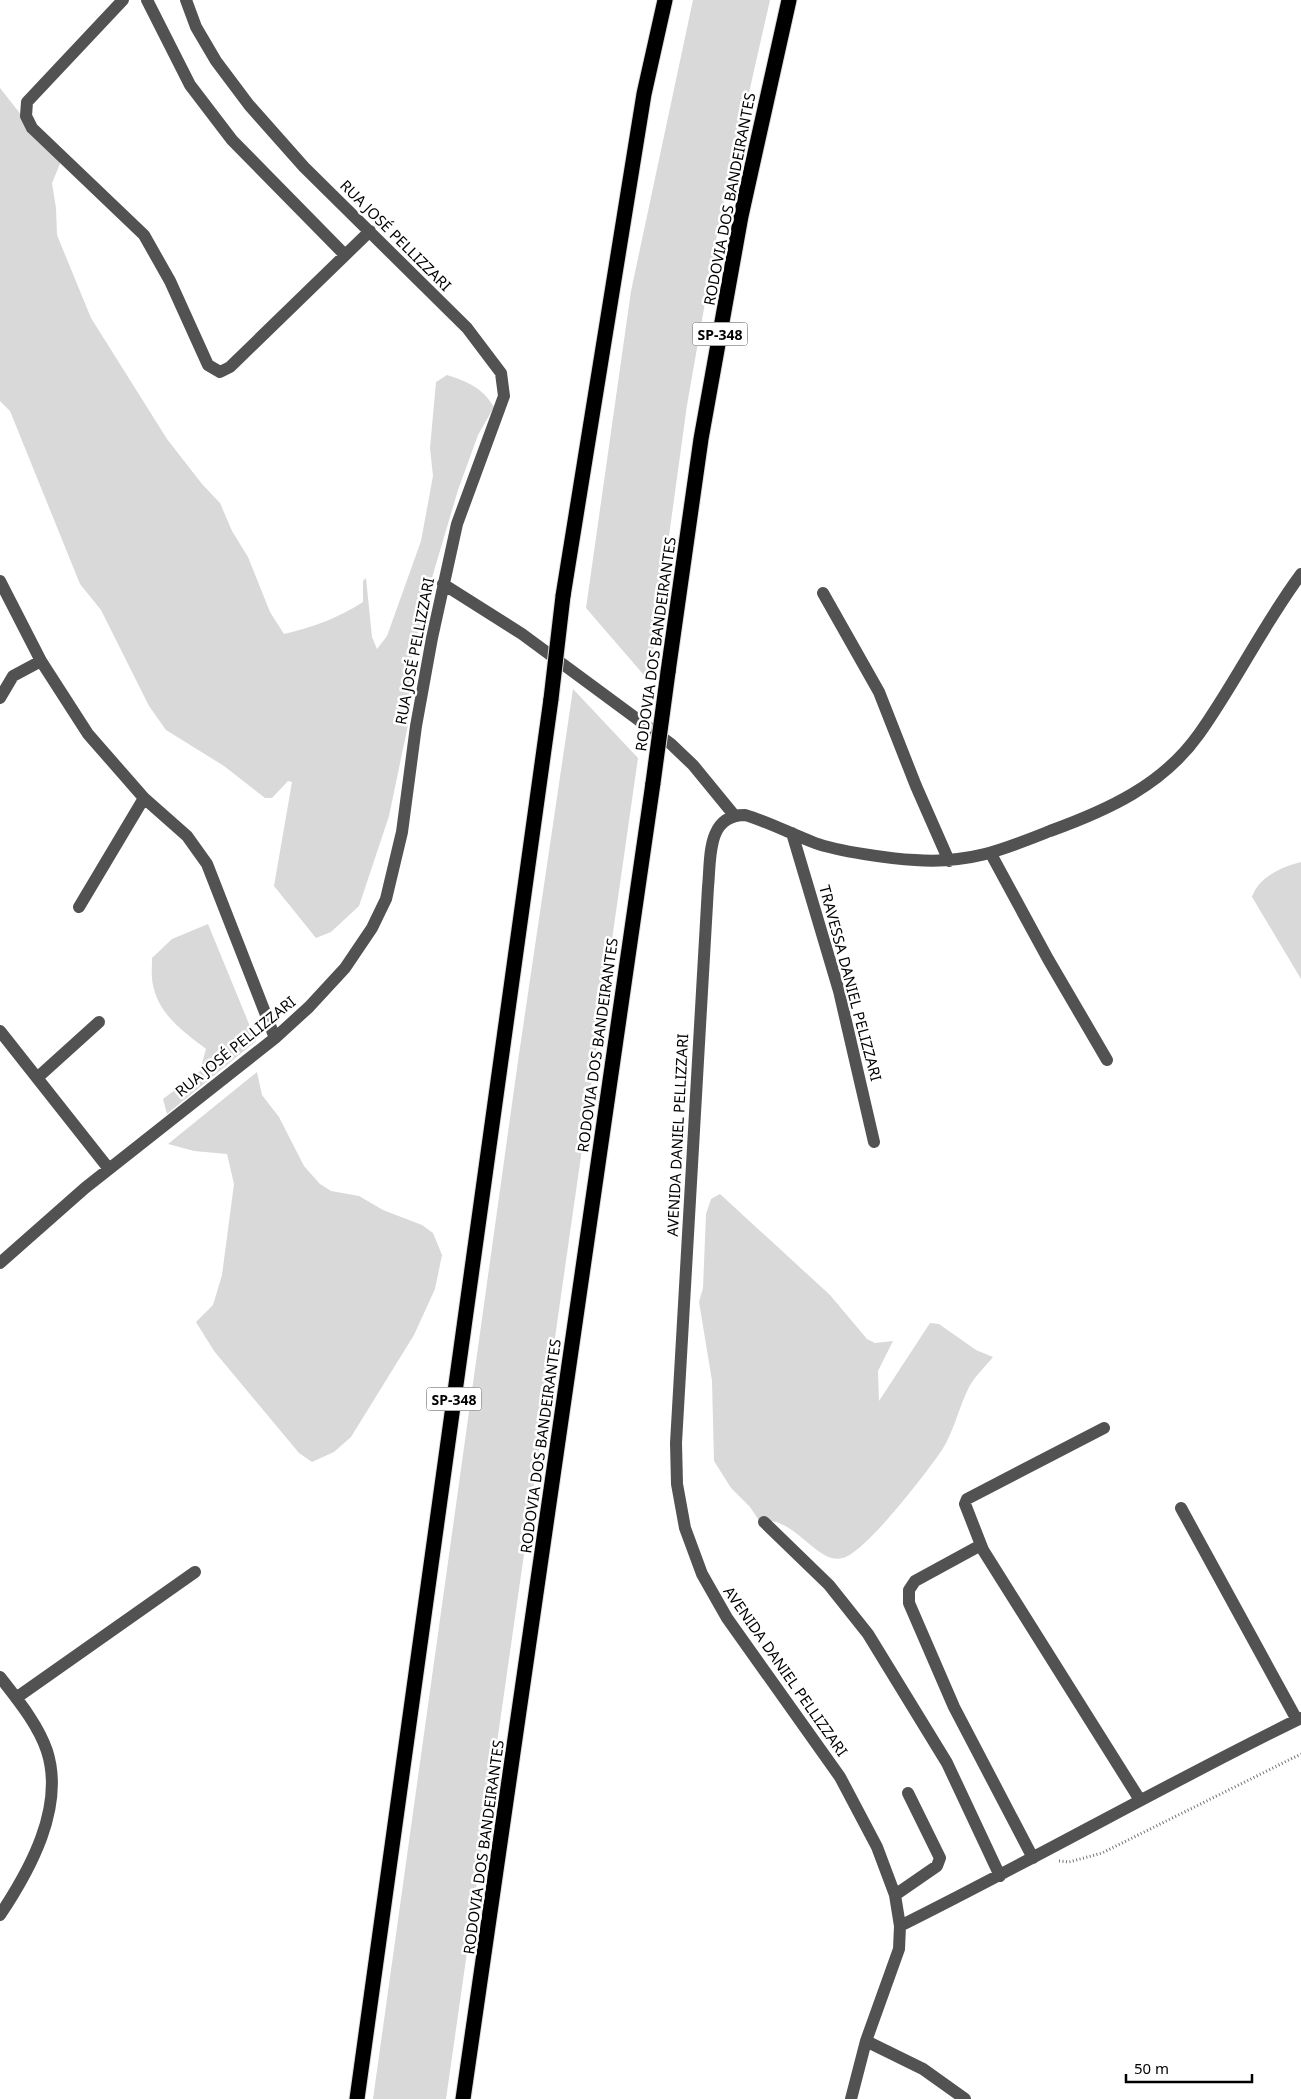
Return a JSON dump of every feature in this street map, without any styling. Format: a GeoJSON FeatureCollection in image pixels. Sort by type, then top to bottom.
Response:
{"type":"FeatureCollection","features":[{"type":"Feature","properties":{"kind":"highway","name":"SP-348"},"geometry":{"type":"LineString","coordinates":[[357,2099],[563,596],[644,94],[665,0]]}},
{"type":"Feature","properties":{"kind":"highway","name":"RODOVIA DOS BANDEIRANTES"},"geometry":{"type":"LineString","coordinates":[[463,2099],[654,783],[701,439],[741,216],[789,0]]}},
{"type":"Feature","properties":{"kind":"street"},"geometry":{"type":"LineString","coordinates":[[123,0],[27,102],[26,116],[32,128],[144,235],[170,281],[208,365],[220,372],[230,367],[370,231]]}},
{"type":"Feature","properties":{"kind":"street"},"geometry":{"type":"LineString","coordinates":[[148,0],[190,85],[232,140],[345,255]]}},
{"type":"Feature","properties":{"kind":"street","name":"RUA JOSÉ PELLIZZARI"},"geometry":{"type":"LineString","coordinates":[[0,1263],[109,1169],[275,1038],[309,1007],[345,968],[372,928],[386,899],[402,832],[416,726],[443,584],[457,524],[504,396],[504,384],[495,363],[467,328],[304,167],[249,105],[216,61],[196,26],[186,0]]}},
{"type":"Feature","properties":{"kind":"street"},"geometry":{"type":"LineString","coordinates":[[443,584],[522,634],[671,744],[693,765],[734,815],[760,819],[817,844],[914,860],[949,861],[991,854],[1094,815],[1133,795],[1170,768],[1199,734],[1279,603],[1301,574]]}},
{"type":"Feature","properties":{"kind":"street"},"geometry":{"type":"LineString","coordinates":[[0,581],[41,660],[88,734],[144,798],[187,836],[207,864],[275,1038]]}},
{"type":"Feature","properties":{"kind":"street"},"geometry":{"type":"LineString","coordinates":[[823,593],[879,692],[916,786],[949,861]]}},
{"type":"Feature","properties":{"kind":"street"},"geometry":{"type":"LineString","coordinates":[[0,698],[13,676],[41,660]]}},
{"type":"Feature","properties":{"kind":"street"},"geometry":{"type":"LineString","coordinates":[[79,907],[144,798]]}},
{"type":"Feature","properties":{"kind":"street","name":"AVENIDA DANIEL PELLIZZARI"},"geometry":{"type":"LineString","coordinates":[[734,815],[718,825],[713,839],[708,887],[677,1433],[677,1484],[685,1528],[702,1574],[726,1618],[840,1777],[877,1848],[895,1895],[900,1926],[899,1949],[866,2041],[850,2099]]}},
{"type":"Feature","properties":{"kind":"street","name":"TRAVESSA DANIEL PELIZZARI"},"geometry":{"type":"LineString","coordinates":[[792,833],[839,991],[874,1142]]}},
{"type":"Feature","properties":{"kind":"street"},"geometry":{"type":"LineString","coordinates":[[991,854],[1048,959],[1107,1060]]}},
{"type":"Feature","properties":{"kind":"street"},"geometry":{"type":"LineString","coordinates":[[37,1078],[99,1022]]}},
{"type":"Feature","properties":{"kind":"street"},"geometry":{"type":"LineString","coordinates":[[0,1031],[109,1169]]}},
{"type":"Feature","properties":{"kind":"street"},"geometry":{"type":"LineString","coordinates":[[1104,1428],[967,1499],[965,1504],[981,1545],[1140,1800]]}},
{"type":"Feature","properties":{"kind":"street"},"geometry":{"type":"LineString","coordinates":[[900,1926],[1000,1876],[1194,1770],[1299,1719],[1181,1508]]}},
{"type":"Feature","properties":{"kind":"street"},"geometry":{"type":"LineString","coordinates":[[764,1522],[829,1585],[868,1634],[946,1763],[1000,1876]]}},
{"type":"Feature","properties":{"kind":"street"},"geometry":{"type":"LineString","coordinates":[[981,1545],[915,1581],[909,1590],[909,1603],[954,1707],[1033,1858]]}},
{"type":"Feature","properties":{"kind":"street"},"geometry":{"type":"LineString","coordinates":[[16,1698],[195,1572]]}},
{"type":"Feature","properties":{"kind":"street"},"geometry":{"type":"LineString","coordinates":[[0,1677],[16,1698],[47,1750],[52,1769],[52,1790],[46,1825],[28,1866],[0,1915]]}},
{"type":"Feature","properties":{"kind":"street"},"geometry":{"type":"LineString","coordinates":[[895,1895],[937,1866],[940,1858],[908,1793]]}},
{"type":"Feature","properties":{"kind":"street"},"geometry":{"type":"LineString","coordinates":[[866,2041],[923,2070],[965,2099]]}},
{"type":"Feature","properties":{"kind":"path"},"geometry":{"type":"LineString","coordinates":[[1033,1858],[1069,1862],[1102,1852],[1301,1754]]}},
{"type":"Feature","properties":{"kind":"shaded area"},"geometry":{"type":"Polygon","coordinates":[[[693,0],[770,0],[718,229],[687,405],[649,681],[586,608],[631,291],[693,0]]]}},
{"type":"Feature","properties":{"kind":"shaded area"},"geometry":{"type":"Polygon","coordinates":[[[0,88],[41,140],[62,159],[52,183],[56,208],[57,235],[91,318],[167,439],[202,484],[220,503],[232,531],[248,557],[270,612],[284,634],[325,621],[363,602],[363,581],[366,578],[372,637],[377,649],[387,636],[421,541],[433,476],[430,448],[436,382],[447,375],[462,380],[474,386],[485,395],[494,407],[478,435],[458,490],[431,581],[410,664],[408,725],[389,816],[359,906],[331,932],[316,938],[274,886],[292,782],[288,781],[272,798],[265,798],[224,766],[166,730],[149,706],[101,610],[80,584],[10,411],[0,401],[0,88]]]}},
{"type":"Feature","properties":{"kind":"shaded area"},"geometry":{"type":"Polygon","coordinates":[[[573,689],[638,758],[446,2099],[373,2099],[518,1061],[573,689]]]}},
{"type":"Feature","properties":{"kind":"shaded area"},"geometry":{"type":"Polygon","coordinates":[[[1301,862],[1301,979],[1252,897],[1265,878],[1279,870],[1301,862]]]}},
{"type":"Feature","properties":{"kind":"shaded area"},"geometry":{"type":"Polygon","coordinates":[[[208,924],[256,1041],[167,1114],[163,1099],[200,1071],[206,1049],[166,1014],[156,996],[153,985],[152,958],[172,939],[208,924]]]}},
{"type":"Feature","properties":{"kind":"shaded area"},"geometry":{"type":"Polygon","coordinates":[[[257,1072],[262,1095],[279,1117],[304,1166],[320,1184],[331,1191],[359,1196],[383,1210],[422,1225],[433,1233],[442,1255],[435,1289],[414,1335],[351,1437],[334,1452],[312,1462],[299,1453],[214,1351],[196,1322],[213,1305],[222,1275],[234,1184],[227,1154],[194,1151],[168,1144],[257,1072]]]}},
{"type":"Feature","properties":{"kind":"shaded area"},"geometry":{"type":"Polygon","coordinates":[[[720,1194],[830,1295],[867,1339],[875,1343],[893,1341],[878,1371],[879,1401],[930,1323],[939,1324],[976,1350],[993,1357],[969,1387],[950,1435],[934,1461],[895,1510],[866,1542],[853,1553],[843,1558],[833,1558],[824,1554],[783,1525],[772,1521],[760,1522],[750,1507],[731,1488],[714,1461],[712,1381],[699,1302],[703,1288],[706,1214],[711,1199],[720,1194]]]}}]}
